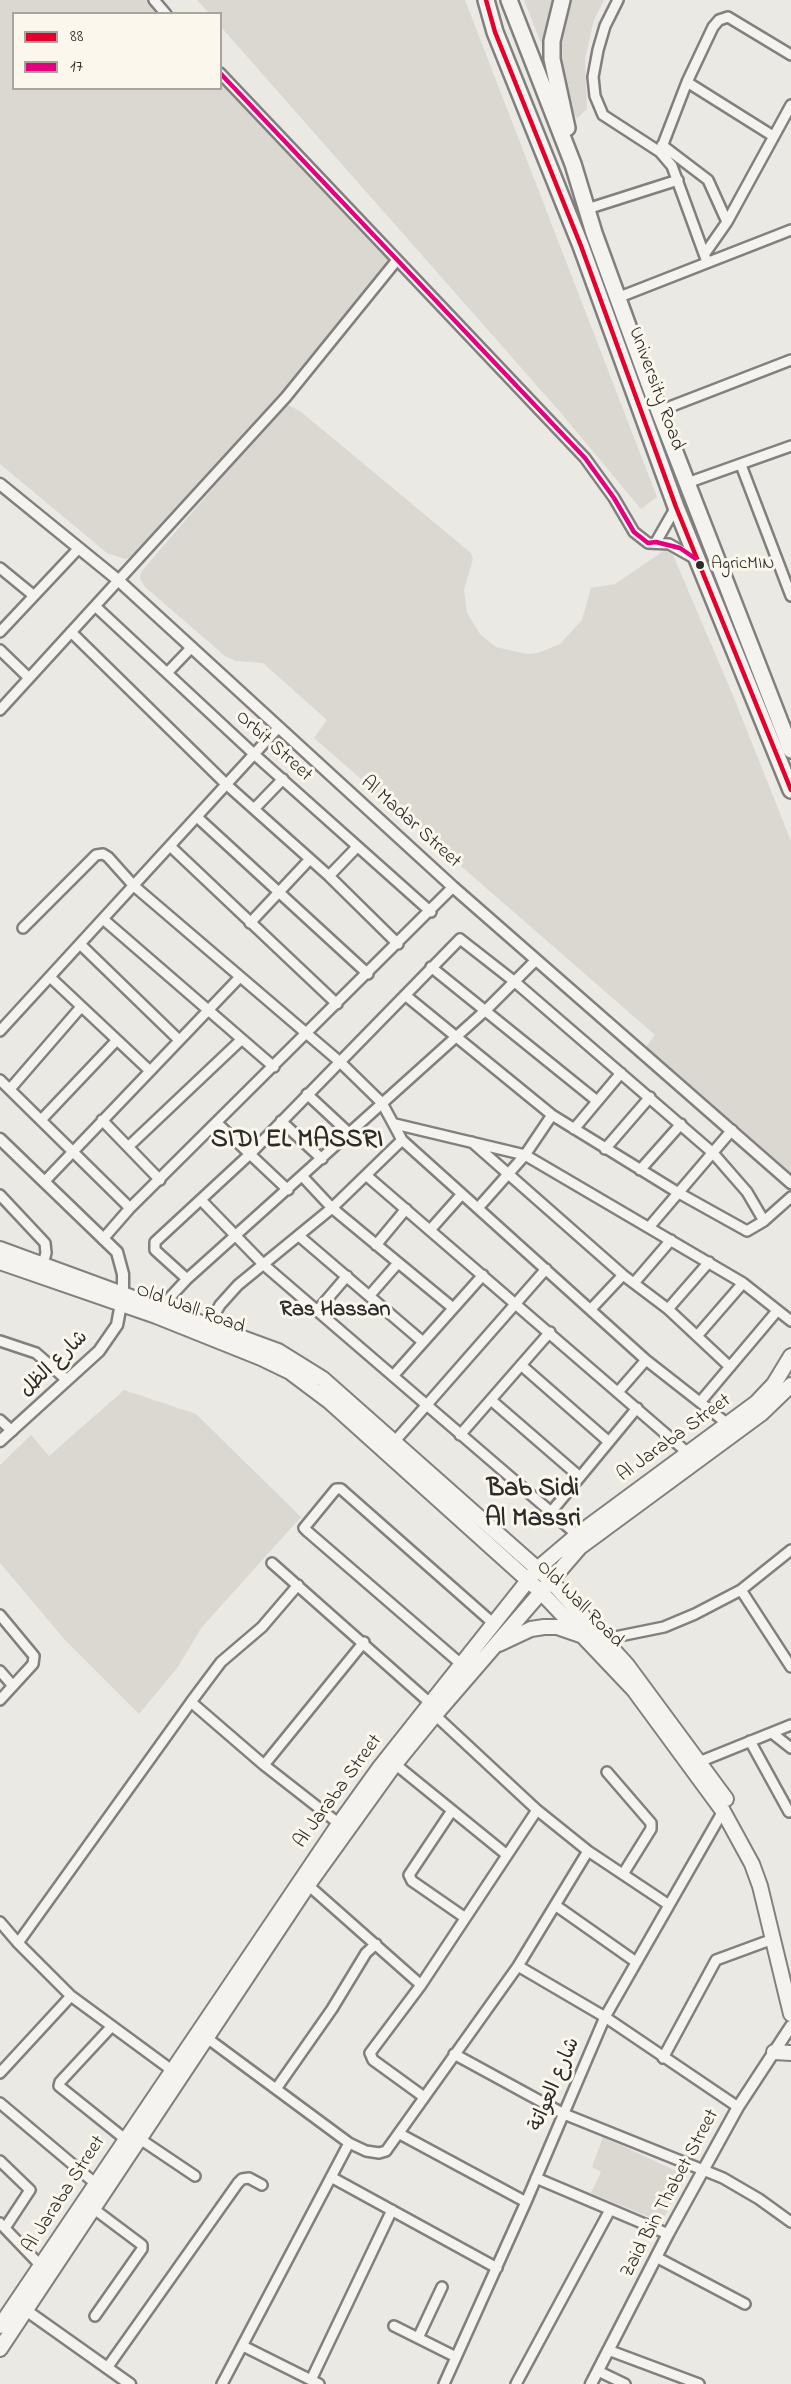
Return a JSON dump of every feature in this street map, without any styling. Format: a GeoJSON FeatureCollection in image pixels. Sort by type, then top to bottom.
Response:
{"type":"FeatureCollection","features":[{"type":"Feature","properties":{"kind":"highway","name":"University Road"},"geometry":{"type":"LineString","coordinates":[[509,0],[573,164],[617,298],[659,411],[791,750]]}},
{"type":"Feature","properties":{"kind":"highway"},"geometry":{"type":"LineString","coordinates":[[562,0],[554,33],[552,59],[573,164]]}},
{"type":"Feature","properties":{"kind":"highway","name":"University Road"},"geometry":{"type":"LineString","coordinates":[[488,1],[495,32],[581,246],[675,507],[791,790]]}},
{"type":"Feature","properties":{"kind":"main road","name":"Old Wall Road"},"geometry":{"type":"LineString","coordinates":[[0,1249],[43,1264],[261,1358],[305,1382],[545,1585],[605,1639],[732,1808],[760,1868],[791,1974]]}},
{"type":"Feature","properties":{"kind":"main road","name":"Old Wall Road"},"geometry":{"type":"LineString","coordinates":[[0,1262],[123,1300],[161,1307],[278,1351],[301,1364],[395,1441],[532,1574]]}},
{"type":"Feature","properties":{"kind":"main road","name":"Al Jaraba Street"},"geometry":{"type":"LineString","coordinates":[[0,2326],[125,2139],[207,2038],[308,1885],[343,1827],[395,1764],[461,1664],[532,1574],[577,1535],[729,1425],[774,1384],[791,1356]]}},
{"type":"Feature","properties":{"kind":"main road","name":"Al Jaraba Street"},"geometry":{"type":"LineString","coordinates":[[0,2349],[140,2139],[167,2089],[173,2071],[343,1827],[433,1709],[580,1548],[762,1413],[791,1385]]}},
{"type":"Feature","properties":{"kind":"main road","name":"Old Wall Road"},"geometry":{"type":"LineString","coordinates":[[545,1585],[588,1639],[634,1690],[723,1811],[752,1864],[791,2014]]}},
{"type":"Feature","properties":{"kind":"main road"},"geometry":{"type":"LineString","coordinates":[[492,1647],[531,1629],[544,1627],[557,1627],[588,1639]]}},
{"type":"Feature","properties":{"kind":"main road"},"geometry":{"type":"LineString","coordinates":[[774,2052],[791,2053]]}},
{"type":"Feature","properties":{"kind":"street"},"geometry":{"type":"LineString","coordinates":[[154,0],[164,12]]}},
{"type":"Feature","properties":{"kind":"street"},"geometry":{"type":"LineString","coordinates":[[618,0],[605,26],[593,77],[595,96],[603,115],[708,180],[727,222]]}},
{"type":"Feature","properties":{"kind":"street"},"geometry":{"type":"LineString","coordinates":[[661,149],[687,82],[713,27],[728,17],[791,55]]}},
{"type":"Feature","properties":{"kind":"street"},"geometry":{"type":"LineString","coordinates":[[222,75],[585,458],[614,498],[634,532],[648,543],[656,542],[680,548],[696,559]]}},
{"type":"Feature","properties":{"kind":"street"},"geometry":{"type":"LineString","coordinates":[[687,82],[772,136]]}},
{"type":"Feature","properties":{"kind":"street"},"geometry":{"type":"LineString","coordinates":[[707,257],[791,105]]}},
{"type":"Feature","properties":{"kind":"street"},"geometry":{"type":"LineString","coordinates":[[661,149],[678,180],[707,257]]}},
{"type":"Feature","properties":{"kind":"street"},"geometry":{"type":"LineString","coordinates":[[587,209],[678,180]]}},
{"type":"Feature","properties":{"kind":"street"},"geometry":{"type":"LineString","coordinates":[[617,298],[707,257],[791,230]]}},
{"type":"Feature","properties":{"kind":"street"},"geometry":{"type":"LineString","coordinates":[[0,710],[286,396],[397,260]]}},
{"type":"Feature","properties":{"kind":"street"},"geometry":{"type":"LineString","coordinates":[[659,411],[791,360]]}},
{"type":"Feature","properties":{"kind":"street"},"geometry":{"type":"LineString","coordinates":[[687,483],[791,446]]}},
{"type":"Feature","properties":{"kind":"street"},"geometry":{"type":"LineString","coordinates":[[741,465],[789,582],[791,596]]}},
{"type":"Feature","properties":{"kind":"street","name":"Al Madar Street"},"geometry":{"type":"LineString","coordinates":[[0,484],[118,580],[453,887],[732,1130],[790,1185]]}},
{"type":"Feature","properties":{"kind":"street"},"geometry":{"type":"LineString","coordinates":[[656,542],[675,507]]}},
{"type":"Feature","properties":{"kind":"street"},"geometry":{"type":"LineString","coordinates":[[0,632],[79,548]]}},
{"type":"Feature","properties":{"kind":"street"},"geometry":{"type":"LineString","coordinates":[[0,568],[33,595]]}},
{"type":"Feature","properties":{"kind":"street","name":"Orbit Street"},"geometry":{"type":"LineString","coordinates":[[94,606],[255,755],[431,912]]}},
{"type":"Feature","properties":{"kind":"street"},"geometry":{"type":"LineString","coordinates":[[71,632],[227,785],[329,876],[398,944]]}},
{"type":"Feature","properties":{"kind":"street"},"geometry":{"type":"LineString","coordinates":[[167,673],[191,648]]}},
{"type":"Feature","properties":{"kind":"street"},"geometry":{"type":"LineString","coordinates":[[0,650],[29,678]]}},
{"type":"Feature","properties":{"kind":"street"},"geometry":{"type":"LineString","coordinates":[[0,1031],[278,728]]}},
{"type":"Feature","properties":{"kind":"street"},"geometry":{"type":"LineString","coordinates":[[254,809],[283,779]]}},
{"type":"Feature","properties":{"kind":"street"},"geometry":{"type":"LineString","coordinates":[[197,817],[368,974]]}},
{"type":"Feature","properties":{"kind":"street"},"geometry":{"type":"LineString","coordinates":[[170,846],[337,1004]]}},
{"type":"Feature","properties":{"kind":"street"},"geometry":{"type":"LineString","coordinates":[[329,876],[357,847]]}},
{"type":"Feature","properties":{"kind":"street"},"geometry":{"type":"LineString","coordinates":[[23,928],[96,855],[103,854],[108,857],[134,886],[340,1062],[382,1103],[402,1140],[646,1359],[729,1425]]}},
{"type":"Feature","properties":{"kind":"street"},"geometry":{"type":"LineString","coordinates":[[250,922],[310,860]]}},
{"type":"Feature","properties":{"kind":"street"},"geometry":{"type":"LineString","coordinates":[[103,1239],[130,1208],[431,912],[453,887]]}},
{"type":"Feature","properties":{"kind":"street"},"geometry":{"type":"LineString","coordinates":[[103,919],[274,1067]]}},
{"type":"Feature","properties":{"kind":"street"},"geometry":{"type":"LineString","coordinates":[[187,1279],[155,1250],[154,1246],[250,1154],[461,939],[650,1097],[713,1153],[747,1192],[764,1221]]}},
{"type":"Feature","properties":{"kind":"street"},"geometry":{"type":"LineString","coordinates":[[81,945],[179,1040]]}},
{"type":"Feature","properties":{"kind":"street"},"geometry":{"type":"LineString","coordinates":[[161,1307],[187,1279],[487,1009],[536,960]]}},
{"type":"Feature","properties":{"kind":"street"},"geometry":{"type":"LineString","coordinates":[[431,967],[487,1009],[597,1101]]}},
{"type":"Feature","properties":{"kind":"street"},"geometry":{"type":"LineString","coordinates":[[50,977],[150,1071]]}},
{"type":"Feature","properties":{"kind":"street"},"geometry":{"type":"LineString","coordinates":[[44,1182],[239,978]]}},
{"type":"Feature","properties":{"kind":"street"},"geometry":{"type":"LineString","coordinates":[[405,995],[552,1115],[640,1170],[747,1231],[764,1221],[791,1197]]}},
{"type":"Feature","properties":{"kind":"street"},"geometry":{"type":"LineString","coordinates":[[10,1089],[81,1007]]}},
{"type":"Feature","properties":{"kind":"street"},"geometry":{"type":"LineString","coordinates":[[128,1147],[241,1040]]}},
{"type":"Feature","properties":{"kind":"street"},"geometry":{"type":"LineString","coordinates":[[42,1119],[117,1041]]}},
{"type":"Feature","properties":{"kind":"street"},"geometry":{"type":"LineString","coordinates":[[574,1129],[621,1073]]}},
{"type":"Feature","properties":{"kind":"street"},"geometry":{"type":"LineString","coordinates":[[0,1080],[130,1208]]}},
{"type":"Feature","properties":{"kind":"street"},"geometry":{"type":"LineString","coordinates":[[307,1094],[350,1134]]}},
{"type":"Feature","properties":{"kind":"street"},"geometry":{"type":"LineString","coordinates":[[605,1149],[650,1097]]}},
{"type":"Feature","properties":{"kind":"street"},"geometry":{"type":"LineString","coordinates":[[478,1208],[525,1155],[552,1115]]}},
{"type":"Feature","properties":{"kind":"street"},"geometry":{"type":"LineString","coordinates":[[102,1120],[160,1180]]}},
{"type":"Feature","properties":{"kind":"street"},"geometry":{"type":"LineString","coordinates":[[281,1121],[322,1159]]}},
{"type":"Feature","properties":{"kind":"street"},"geometry":{"type":"LineString","coordinates":[[217,1124],[288,1190]]}},
{"type":"Feature","properties":{"kind":"street"},"geometry":{"type":"LineString","coordinates":[[395,1124],[470,1140],[525,1155],[709,1262],[742,1283],[791,1321]]}},
{"type":"Feature","properties":{"kind":"street"},"geometry":{"type":"LineString","coordinates":[[640,1170],[681,1124]]}},
{"type":"Feature","properties":{"kind":"street"},"geometry":{"type":"LineString","coordinates":[[650,1226],[732,1130]]}},
{"type":"Feature","properties":{"kind":"street"},"geometry":{"type":"LineString","coordinates":[[0,1138],[120,1258],[123,1300]]}},
{"type":"Feature","properties":{"kind":"street"},"geometry":{"type":"LineString","coordinates":[[209,1324],[228,1296],[332,1208],[402,1140]]}},
{"type":"Feature","properties":{"kind":"street"},"geometry":{"type":"LineString","coordinates":[[470,1140],[622,1275],[668,1309],[730,1367]]}},
{"type":"Feature","properties":{"kind":"street"},"geometry":{"type":"LineString","coordinates":[[367,1176],[689,1454]]}},
{"type":"Feature","properties":{"kind":"street"},"geometry":{"type":"LineString","coordinates":[[303,1177],[332,1208],[453,1308]]}},
{"type":"Feature","properties":{"kind":"street"},"geometry":{"type":"LineString","coordinates":[[430,1230],[462,1194]]}},
{"type":"Feature","properties":{"kind":"street"},"geometry":{"type":"LineString","coordinates":[[0,1195],[45,1243],[46,1253],[43,1264]]}},
{"type":"Feature","properties":{"kind":"street"},"geometry":{"type":"LineString","coordinates":[[201,1200],[264,1265],[577,1535]]}},
{"type":"Feature","properties":{"kind":"street"},"geometry":{"type":"LineString","coordinates":[[376,1245],[406,1209]]}},
{"type":"Feature","properties":{"kind":"street"},"geometry":{"type":"LineString","coordinates":[[299,1236],[423,1342]]}},
{"type":"Feature","properties":{"kind":"street"},"geometry":{"type":"LineString","coordinates":[[634,1283],[671,1240]]}},
{"type":"Feature","properties":{"kind":"street"},"geometry":{"type":"LineString","coordinates":[[668,1309],[709,1262]]}},
{"type":"Feature","properties":{"kind":"street"},"geometry":{"type":"LineString","coordinates":[[370,1295],[398,1263]]}},
{"type":"Feature","properties":{"kind":"street"},"geometry":{"type":"LineString","coordinates":[[395,1441],[546,1269]]}},
{"type":"Feature","properties":{"kind":"street"},"geometry":{"type":"LineString","coordinates":[[393,1376],[483,1275]]}},
{"type":"Feature","properties":{"kind":"street"},"geometry":{"type":"LineString","coordinates":[[591,1309],[622,1275]]}},
{"type":"Feature","properties":{"kind":"street"},"geometry":{"type":"LineString","coordinates":[[317,1311],[347,1276]]}},
{"type":"Feature","properties":{"kind":"street"},"geometry":{"type":"LineString","coordinates":[[698,1336],[742,1283]]}},
{"type":"Feature","properties":{"kind":"street","name":"شارع الظل"},"geometry":{"type":"LineString","coordinates":[[0,1442],[99,1351],[117,1325],[123,1300]]}},
{"type":"Feature","properties":{"kind":"street"},"geometry":{"type":"LineString","coordinates":[[701,1401],[777,1311]]}},
{"type":"Feature","properties":{"kind":"street"},"geometry":{"type":"LineString","coordinates":[[460,1436],[550,1332]]}},
{"type":"Feature","properties":{"kind":"street"},"geometry":{"type":"LineString","coordinates":[[0,1341],[36,1353],[68,1380]]}},
{"type":"Feature","properties":{"kind":"street"},"geometry":{"type":"LineString","coordinates":[[618,1392],[646,1359]]}},
{"type":"Feature","properties":{"kind":"street"},"geometry":{"type":"LineString","coordinates":[[521,1365],[609,1442]]}},
{"type":"Feature","properties":{"kind":"street"},"geometry":{"type":"LineString","coordinates":[[491,1400],[580,1477]]}},
{"type":"Feature","properties":{"kind":"street"},"geometry":{"type":"LineString","coordinates":[[551,1512],[637,1408]]}},
{"type":"Feature","properties":{"kind":"street"},"geometry":{"type":"LineString","coordinates":[[0,1420],[12,1431]]}},
{"type":"Feature","properties":{"kind":"street"},"geometry":{"type":"LineString","coordinates":[[461,1664],[304,1528],[336,1489],[341,1489],[494,1624]]}},
{"type":"Feature","properties":{"kind":"street"},"geometry":{"type":"LineString","coordinates":[[605,1639],[664,1627],[741,1590],[791,1550]]}},
{"type":"Feature","properties":{"kind":"street"},"geometry":{"type":"LineString","coordinates":[[272,1563],[364,1642],[537,1810],[588,1851],[669,1905]]}},
{"type":"Feature","properties":{"kind":"street"},"geometry":{"type":"LineString","coordinates":[[18,1943],[221,1662],[262,1627],[298,1585]]}},
{"type":"Feature","properties":{"kind":"street"},"geometry":{"type":"LineString","coordinates":[[741,1590],[791,1667]]}},
{"type":"Feature","properties":{"kind":"street"},"geometry":{"type":"LineString","coordinates":[[0,1615],[30,1649],[33,1656],[33,1664],[0,1700]]}},
{"type":"Feature","properties":{"kind":"street"},"geometry":{"type":"LineString","coordinates":[[264,1765],[364,1642]]}},
{"type":"Feature","properties":{"kind":"street"},"geometry":{"type":"LineString","coordinates":[[0,1671],[13,1686]]}},
{"type":"Feature","properties":{"kind":"street"},"geometry":{"type":"LineString","coordinates":[[190,1702],[264,1765],[343,1827]]}},
{"type":"Feature","properties":{"kind":"street"},"geometry":{"type":"LineString","coordinates":[[699,1762],[791,1725]]}},
{"type":"Feature","properties":{"kind":"street"},"geometry":{"type":"LineString","coordinates":[[772,1733],[791,1748]]}},
{"type":"Feature","properties":{"kind":"street"},"geometry":{"type":"LineString","coordinates":[[750,1742],[789,1812]]}},
{"type":"Feature","properties":{"kind":"street"},"geometry":{"type":"LineString","coordinates":[[395,1764],[451,1812],[507,1855]]}},
{"type":"Feature","properties":{"kind":"street"},"geometry":{"type":"LineString","coordinates":[[607,1772],[651,1823],[651,1829],[623,1874]]}},
{"type":"Feature","properties":{"kind":"street"},"geometry":{"type":"LineString","coordinates":[[424,2097],[373,2060],[370,2054],[421,1985],[537,1810]]}},
{"type":"Feature","properties":{"kind":"street","name":"شارع العواتة"},"geometry":{"type":"LineString","coordinates":[[444,2384],[526,2202],[605,2017],[723,1811]]}},
{"type":"Feature","properties":{"kind":"street"},"geometry":{"type":"LineString","coordinates":[[451,1812],[409,1875],[412,1881],[464,1917]]}},
{"type":"Feature","properties":{"kind":"street"},"geometry":{"type":"LineString","coordinates":[[207,2038],[349,2143],[379,2153],[391,2147],[454,2054],[518,1966],[588,1851]]}},
{"type":"Feature","properties":{"kind":"street"},"geometry":{"type":"LineString","coordinates":[[308,1885],[421,1985]]}},
{"type":"Feature","properties":{"kind":"street"},"geometry":{"type":"LineString","coordinates":[[555,1905],[636,1962]]}},
{"type":"Feature","properties":{"kind":"street"},"geometry":{"type":"LineString","coordinates":[[0,1922],[71,1996],[173,2071]]}},
{"type":"Feature","properties":{"kind":"street"},"geometry":{"type":"LineString","coordinates":[[663,2058],[716,1960],[773,1939]]}},
{"type":"Feature","properties":{"kind":"street"},"geometry":{"type":"LineString","coordinates":[[276,2089],[332,2009],[366,1953],[376,1944]]}},
{"type":"Feature","properties":{"kind":"street"},"geometry":{"type":"LineString","coordinates":[[518,1966],[605,2017],[738,2107]]}},
{"type":"Feature","properties":{"kind":"street"},"geometry":{"type":"LineString","coordinates":[[0,2073],[71,1996]]}},
{"type":"Feature","properties":{"kind":"street"},"geometry":{"type":"LineString","coordinates":[[112,2026],[60,2082],[59,2086],[125,2139]]}},
{"type":"Feature","properties":{"kind":"street","name":"Zaid Bin Thabet Street"},"geometry":{"type":"LineString","coordinates":[[591,2384],[668,2234],[738,2107],[791,2026]]}},
{"type":"Feature","properties":{"kind":"street"},"geometry":{"type":"LineString","coordinates":[[454,2054],[564,2114],[703,2170],[759,2199],[791,2222]]}},
{"type":"Feature","properties":{"kind":"street"},"geometry":{"type":"LineString","coordinates":[[0,2103],[96,2184]]}},
{"type":"Feature","properties":{"kind":"street"},"geometry":{"type":"LineString","coordinates":[[400,2134],[526,2202]]}},
{"type":"Feature","properties":{"kind":"street"},"geometry":{"type":"LineString","coordinates":[[140,2139],[195,2176]]}},
{"type":"Feature","properties":{"kind":"street"},"geometry":{"type":"LineString","coordinates":[[222,2384],[349,2143]]}},
{"type":"Feature","properties":{"kind":"street"},"geometry":{"type":"LineString","coordinates":[[0,2161],[30,2190],[3,2226],[41,2266]]}},
{"type":"Feature","properties":{"kind":"street"},"geometry":{"type":"LineString","coordinates":[[331,2177],[497,2268]]}},
{"type":"Feature","properties":{"kind":"street"},"geometry":{"type":"LineString","coordinates":[[107,2368],[238,2183],[242,2179],[249,2178],[262,2185]]}},
{"type":"Feature","properties":{"kind":"street"},"geometry":{"type":"LineString","coordinates":[[536,2178],[668,2234]]}},
{"type":"Feature","properties":{"kind":"street"},"geometry":{"type":"LineString","coordinates":[[94,2209],[142,2245],[142,2249],[95,2316]]}},
{"type":"Feature","properties":{"kind":"street"},"geometry":{"type":"LineString","coordinates":[[243,2346],[315,2382],[392,2210]]}},
{"type":"Feature","properties":{"kind":"street"},"geometry":{"type":"LineString","coordinates":[[516,2384],[610,2210]]}},
{"type":"Feature","properties":{"kind":"street"},"geometry":{"type":"LineString","coordinates":[[656,2257],[745,2304]]}},
{"type":"Feature","properties":{"kind":"street"},"geometry":{"type":"LineString","coordinates":[[418,2338],[442,2287]]}},
{"type":"Feature","properties":{"kind":"street"},"geometry":{"type":"LineString","coordinates":[[27,2311],[130,2384]]}},
{"type":"Feature","properties":{"kind":"street"},"geometry":{"type":"LineString","coordinates":[[394,2325],[456,2357]]}},
{"type":"Feature","properties":{"kind":"street"},"geometry":{"type":"LineString","coordinates":[[608,2350],[699,2384]]}},
{"type":"Feature","properties":{"kind":"street"},"geometry":{"type":"LineString","coordinates":[[598,2371],[625,2384]]}},
{"type":"Feature","properties":{"kind":"shaded area"},"geometry":{"type":"Polygon","coordinates":[[[0,0],[154,0],[165,12],[12,12],[12,90],[222,90],[222,74],[397,260],[141,555],[125,559],[107,553],[0,464],[0,0]]]}},
{"type":"Feature","properties":{"kind":"shaded area"},"geometry":{"type":"Polygon","coordinates":[[[197,0],[465,0],[657,497],[641,509],[561,413],[222,28],[222,12],[208,12],[197,0]]]}},
{"type":"Feature","properties":{"kind":"shaded area"},"geometry":{"type":"Polygon","coordinates":[[[524,0],[556,0],[550,15],[545,53],[524,0]]]}},
{"type":"Feature","properties":{"kind":"shaded area"},"geometry":{"type":"Polygon","coordinates":[[[568,0],[604,0],[594,20],[585,59],[587,109],[577,118],[563,102],[556,67],[558,25],[568,0]]]}},
{"type":"Feature","properties":{"kind":"shaded area"},"geometry":{"type":"Polygon","coordinates":[[[288,405],[300,411],[471,553],[473,559],[464,590],[467,613],[480,634],[496,647],[527,654],[538,653],[560,644],[582,620],[591,588],[615,584],[665,550],[673,555],[734,698],[791,841],[791,1174],[645,1048],[655,1035],[314,738],[327,720],[263,663],[236,661],[225,656],[145,587],[140,579],[141,572],[280,410],[288,405]]]}},
{"type":"Feature","properties":{"kind":"shaded area"},"geometry":{"type":"Polygon","coordinates":[[[124,1390],[196,1414],[301,1517],[202,1627],[177,1668],[139,1714],[65,1640],[0,1563],[0,1465],[31,1435],[49,1456],[124,1390]]]}},
{"type":"Feature","properties":{"kind":"shaded area"},"geometry":{"type":"Polygon","coordinates":[[[603,2137],[687,2176],[661,2222],[591,2193],[601,2172],[592,2167],[603,2137]]]}},
{"type":"Feature","properties":{"kind":"transit line","name":"88"},"geometry":{"type":"LineString","coordinates":[[486,0],[495,32],[581,246],[676,507],[791,790]]}},
{"type":"Feature","properties":{"kind":"transit line","name":"17"},"geometry":{"type":"LineString","coordinates":[[222,75],[585,458],[614,498],[634,532],[648,543],[656,542],[680,548],[696,559]]}},
{"type":"Feature","properties":{"kind":"place","name":"AgricMIN"},"geometry":{"type":"Point","coordinates":[700,565]}},
{"type":"Feature","properties":{"kind":"district","name":"SIDI EL MASSRI"},"geometry":{"type":"Point","coordinates":[297,1142]}},
{"type":"Feature","properties":{"kind":"district","name":"Ras Hassan"},"geometry":{"type":"Point","coordinates":[335,1311]}},
{"type":"Feature","properties":{"kind":"district","name":"Bab Sidi Al Massri"},"geometry":{"type":"Point","coordinates":[533,1506]}}]}
